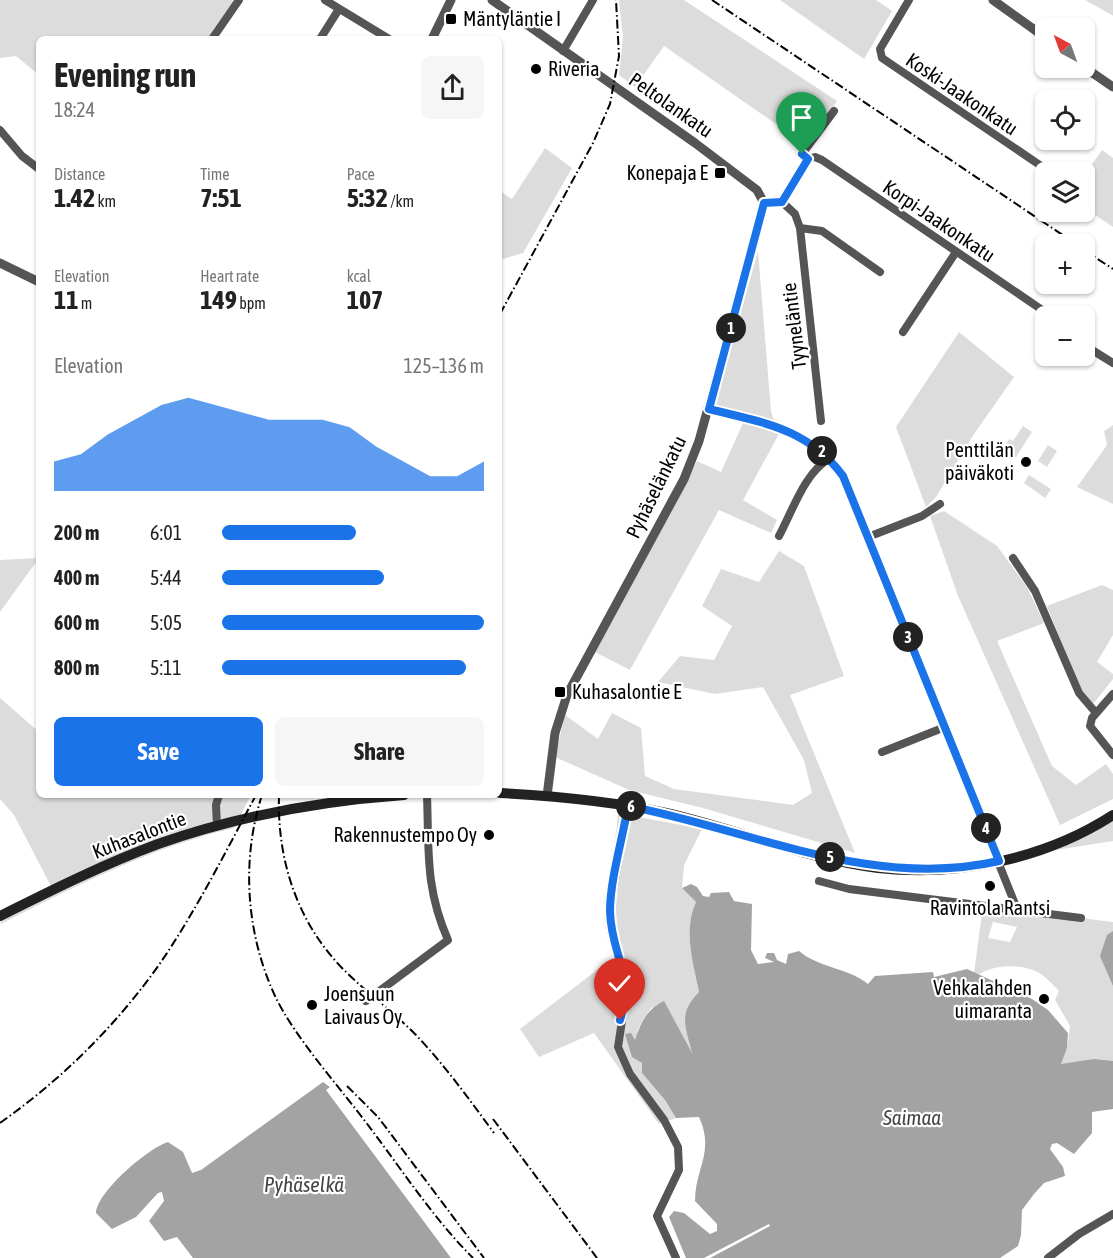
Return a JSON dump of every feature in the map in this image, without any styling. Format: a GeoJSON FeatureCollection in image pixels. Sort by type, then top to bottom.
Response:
{"type":"FeatureCollection","features":[{"type":"Feature","properties":{"kind":"main road"},"geometry":{"type":"LineString","coordinates":[[502,793],[628,806],[705,822],[852,863],[878,868],[953,869],[999,861],[1055,845],[1113,814]]}},
{"type":"Feature","properties":{"kind":"main road","name":"Kuhasalontie"},"geometry":{"type":"LineString","coordinates":[[0,916],[114,861],[217,826],[313,805],[377,798]]}},
{"type":"Feature","properties":{"kind":"street"},"geometry":{"type":"LineString","coordinates":[[214,36],[239,0]]}},
{"type":"Feature","properties":{"kind":"street"},"geometry":{"type":"LineString","coordinates":[[326,0],[384,36]]}},
{"type":"Feature","properties":{"kind":"street"},"geometry":{"type":"LineString","coordinates":[[434,36],[452,0]]}},
{"type":"Feature","properties":{"kind":"street","name":"Peltolankatu"},"geometry":{"type":"LineString","coordinates":[[492,0],[758,190],[764,203]]}},
{"type":"Feature","properties":{"kind":"street"},"geometry":{"type":"LineString","coordinates":[[563,51],[593,0]]}},
{"type":"Feature","properties":{"kind":"street","name":"Koski-Jaakonkatu"},"geometry":{"type":"LineString","coordinates":[[909,0],[880,49],[882,58],[1035,162]]}},
{"type":"Feature","properties":{"kind":"street"},"geometry":{"type":"LineString","coordinates":[[993,0],[1035,30]]}},
{"type":"Feature","properties":{"kind":"street"},"geometry":{"type":"LineString","coordinates":[[322,36],[339,9]]}},
{"type":"Feature","properties":{"kind":"street"},"geometry":{"type":"LineString","coordinates":[[1095,75],[1113,87]]}},
{"type":"Feature","properties":{"kind":"street"},"geometry":{"type":"LineString","coordinates":[[782,202],[808,159],[802,154],[834,111]]}},
{"type":"Feature","properties":{"kind":"street"},"geometry":{"type":"LineString","coordinates":[[0,130],[3,141],[36,167]]}},
{"type":"Feature","properties":{"kind":"street","name":"Korpi-Jaakonkatu"},"geometry":{"type":"LineString","coordinates":[[808,159],[815,156],[822,160],[1036,306]]}},
{"type":"Feature","properties":{"kind":"street"},"geometry":{"type":"LineString","coordinates":[[764,203],[782,202],[795,214],[800,228],[822,231],[880,272]]}},
{"type":"Feature","properties":{"kind":"street","name":"Pyhäselänkatu"},"geometry":{"type":"LineString","coordinates":[[547,796],[555,733],[567,696],[684,479],[709,409],[764,203]]}},
{"type":"Feature","properties":{"kind":"street","name":"Tyyneläntie"},"geometry":{"type":"LineString","coordinates":[[800,228],[821,421]]}},
{"type":"Feature","properties":{"kind":"street"},"geometry":{"type":"LineString","coordinates":[[903,332],[957,252]]}},
{"type":"Feature","properties":{"kind":"street"},"geometry":{"type":"LineString","coordinates":[[0,263],[36,281]]}},
{"type":"Feature","properties":{"kind":"street"},"geometry":{"type":"LineString","coordinates":[[1095,352],[1113,363]]}},
{"type":"Feature","properties":{"kind":"street"},"geometry":{"type":"LineString","coordinates":[[709,409],[792,432],[816,446],[843,476],[1017,909]]}},
{"type":"Feature","properties":{"kind":"street"},"geometry":{"type":"LineString","coordinates":[[778,536],[809,480],[821,464],[830,459]]}},
{"type":"Feature","properties":{"kind":"street"},"geometry":{"type":"LineString","coordinates":[[868,537],[922,516],[940,504]]}},
{"type":"Feature","properties":{"kind":"street"},"geometry":{"type":"LineString","coordinates":[[1013,558],[1035,591],[1078,693],[1096,713]]}},
{"type":"Feature","properties":{"kind":"street"},"geometry":{"type":"LineString","coordinates":[[1113,694],[1092,718],[1090,726],[1113,755]]}},
{"type":"Feature","properties":{"kind":"street"},"geometry":{"type":"LineString","coordinates":[[882,752],[945,727]]}},
{"type":"Feature","properties":{"kind":"street"},"geometry":{"type":"LineString","coordinates":[[217,826],[216,805],[218,798]]}},
{"type":"Feature","properties":{"kind":"street"},"geometry":{"type":"LineString","coordinates":[[366,1001],[448,940],[437,916],[430,889],[428,798]]}},
{"type":"Feature","properties":{"kind":"street"},"geometry":{"type":"LineString","coordinates":[[628,806],[610,908],[611,926],[627,988],[618,1047],[630,1074],[664,1120],[678,1147],[679,1170],[657,1216],[676,1258]]}},
{"type":"Feature","properties":{"kind":"street"},"geometry":{"type":"LineString","coordinates":[[819,880],[849,889],[1081,918]]}},
{"type":"Feature","properties":{"kind":"street"},"geometry":{"type":"LineString","coordinates":[[1048,1258],[1079,1234],[1113,1214]]}},
{"type":"Feature","properties":{"kind":"shaded area"},"geometry":{"type":"Polygon","coordinates":[[[0,0],[231,0],[234,2],[216,36],[36,36],[36,73],[16,56],[0,58],[0,0]]]}},
{"type":"Feature","properties":{"kind":"shaded area"},"geometry":{"type":"Polygon","coordinates":[[[619,0],[684,0],[837,101],[806,145],[664,46],[635,87],[619,75],[623,37],[619,0]]]}},
{"type":"Feature","properties":{"kind":"shaded area"},"geometry":{"type":"Polygon","coordinates":[[[780,0],[876,0],[892,11],[864,59],[780,0]]]}},
{"type":"Feature","properties":{"kind":"shaded area"},"geometry":{"type":"Polygon","coordinates":[[[1085,0],[1113,0],[1113,16],[1112,15],[1085,0]]]}},
{"type":"Feature","properties":{"kind":"shaded area"},"geometry":{"type":"Polygon","coordinates":[[[545,148],[572,168],[523,253],[502,259],[502,192],[512,199],[545,148]]]}},
{"type":"Feature","properties":{"kind":"shaded area"},"geometry":{"type":"Polygon","coordinates":[[[1102,150],[1113,158],[1113,227],[1095,215],[1094,162],[1102,150]]]}},
{"type":"Feature","properties":{"kind":"shaded area"},"geometry":{"type":"Polygon","coordinates":[[[758,251],[771,412],[779,434],[743,500],[777,520],[771,533],[719,510],[630,670],[593,651],[697,461],[721,472],[743,423],[712,414],[758,251]]]}},
{"type":"Feature","properties":{"kind":"shaded area"},"geometry":{"type":"Polygon","coordinates":[[[959,332],[1014,377],[972,437],[936,497],[926,507],[896,427],[959,332]]]}},
{"type":"Feature","properties":{"kind":"shaded area"},"geometry":{"type":"Polygon","coordinates":[[[1113,425],[1113,504],[1077,487],[1107,445],[1104,431],[1113,425]]]}},
{"type":"Feature","properties":{"kind":"shaded area"},"geometry":{"type":"Polygon","coordinates":[[[1023,426],[1032,432],[1016,457],[1003,449],[1009,439],[1013,441],[1023,426]]]}},
{"type":"Feature","properties":{"kind":"shaded area"},"geometry":{"type":"Polygon","coordinates":[[[1048,445],[1057,451],[1047,467],[1038,461],[1048,445]]]}},
{"type":"Feature","properties":{"kind":"shaded area"},"geometry":{"type":"Polygon","coordinates":[[[1029,475],[1051,489],[1045,498],[1024,483],[1029,475]]]}},
{"type":"Feature","properties":{"kind":"shaded area"},"geometry":{"type":"Polygon","coordinates":[[[944,511],[997,546],[1027,587],[1044,623],[997,641],[1052,766],[1076,785],[1106,764],[1113,774],[1113,799],[1060,825],[958,596],[930,516],[944,511]]]}},
{"type":"Feature","properties":{"kind":"shaded area"},"geometry":{"type":"Polygon","coordinates":[[[779,551],[804,566],[844,676],[790,695],[855,853],[703,808],[629,790],[555,757],[565,715],[598,739],[612,713],[641,728],[645,776],[674,789],[793,805],[812,793],[804,760],[763,687],[715,694],[658,682],[680,656],[714,660],[732,626],[702,606],[721,569],[759,582],[779,551]]]}},
{"type":"Feature","properties":{"kind":"shaded area"},"geometry":{"type":"Polygon","coordinates":[[[36,558],[36,562],[0,612],[0,560],[36,558]]]}},
{"type":"Feature","properties":{"kind":"shaded area"},"geometry":{"type":"Polygon","coordinates":[[[1102,585],[1113,590],[1113,635],[1097,662],[1113,674],[1113,679],[1093,704],[1078,685],[1047,606],[1102,585]]]}},
{"type":"Feature","properties":{"kind":"shaded area"},"geometry":{"type":"Polygon","coordinates":[[[0,698],[36,729],[36,798],[249,798],[234,828],[173,846],[114,869],[1,924],[0,919],[54,892],[14,815],[0,799],[0,698]]]}},
{"type":"Feature","properties":{"kind":"shaded area"},"geometry":{"type":"Polygon","coordinates":[[[618,813],[702,829],[684,865],[682,888],[696,902],[690,924],[690,935],[699,992],[688,1007],[685,1021],[692,1053],[652,1007],[637,1034],[642,1073],[665,1100],[676,1118],[659,1124],[594,1033],[539,1057],[520,1029],[614,957],[607,937],[605,897],[618,813]]]}},
{"type":"Feature","properties":{"kind":"shaded area"},"geometry":{"type":"Polygon","coordinates":[[[1113,820],[1113,841],[1056,850],[1113,820]]]}},
{"type":"Feature","properties":{"kind":"shaded area"},"geometry":{"type":"Polygon","coordinates":[[[983,906],[1113,922],[1113,1094],[1037,1103],[1067,1048],[1070,1026],[1055,1000],[1059,991],[1041,974],[1027,968],[1009,966],[984,971],[978,975],[974,973],[983,906]],[[993,922],[988,938],[1010,942],[1017,927],[993,922]]]}},
{"type":"Feature","properties":{"kind":"water","name":"Saimaa"},"geometry":{"type":"Polygon","coordinates":[[[691,884],[697,887],[703,896],[709,897],[711,893],[729,892],[734,901],[752,904],[751,950],[758,964],[774,962],[765,958],[767,953],[774,953],[777,960],[786,964],[788,954],[799,951],[816,961],[852,974],[868,984],[875,976],[933,972],[934,977],[967,969],[1032,999],[1048,1010],[1068,1033],[1067,1048],[1061,1064],[1094,1059],[1113,1061],[1113,1109],[1092,1112],[1092,1133],[1074,1154],[1057,1143],[1052,1144],[1050,1149],[1063,1167],[1065,1176],[1044,1183],[1022,1210],[1018,1246],[1000,1258],[686,1258],[669,1217],[674,1211],[684,1213],[710,1234],[717,1231],[717,1224],[695,1201],[705,1150],[703,1129],[699,1117],[676,1118],[665,1100],[642,1073],[642,1063],[632,1057],[625,1034],[631,1033],[635,1040],[645,1017],[664,1001],[692,1053],[685,1020],[688,1007],[699,992],[690,935],[692,913],[696,902],[682,888],[691,884]]]}},
{"type":"Feature","properties":{"kind":"water"},"geometry":{"type":"Polygon","coordinates":[[[1113,931],[1113,986],[1100,956],[1107,935],[1113,931]]]}},
{"type":"Feature","properties":{"kind":"water","name":"Pyhäselkä"},"geometry":{"type":"Polygon","coordinates":[[[323,1082],[330,1087],[326,1090],[451,1258],[193,1258],[177,1237],[164,1241],[149,1221],[164,1201],[162,1192],[158,1193],[136,1217],[112,1229],[96,1213],[105,1194],[114,1183],[159,1146],[168,1142],[183,1152],[192,1173],[201,1170],[323,1082]]]}},
{"type":"Feature","properties":{"kind":"pier"},"geometry":{"type":"Polygon","coordinates":[[[769,1224],[770,1226],[710,1258],[704,1258],[769,1224]]]}},
{"type":"Feature","properties":{"kind":"railway"},"geometry":{"type":"LineString","coordinates":[[502,310],[593,143],[610,104],[619,56],[616,0]]}},
{"type":"Feature","properties":{"kind":"railway"},"geometry":{"type":"LineString","coordinates":[[712,0],[1061,234]]}},
{"type":"Feature","properties":{"kind":"railway"},"geometry":{"type":"LineString","coordinates":[[1095,257],[1113,269]]}},
{"type":"Feature","properties":{"kind":"railway"},"geometry":{"type":"LineString","coordinates":[[0,1123],[67,1069],[126,1008],[161,962],[187,921],[254,798]]}},
{"type":"Feature","properties":{"kind":"railway"},"geometry":{"type":"LineString","coordinates":[[261,798],[251,845],[250,896],[258,947],[275,996],[294,1029],[320,1064],[433,1212],[473,1258]]}},
{"type":"Feature","properties":{"kind":"railway"},"geometry":{"type":"LineString","coordinates":[[279,798],[279,819],[286,866],[293,889],[313,931],[343,969],[425,1045],[494,1133]]}},
{"type":"Feature","properties":{"kind":"railway"},"geometry":{"type":"LineString","coordinates":[[347,1086],[378,1117],[484,1258]]}},
{"type":"Feature","properties":{"kind":"railway"},"geometry":{"type":"LineString","coordinates":[[493,1119],[597,1258]]}},
{"type":"Feature","properties":{"kind":"place","name":"Mäntyläntie I"},"geometry":{"type":"Point","coordinates":[451,19]}},
{"type":"Feature","properties":{"kind":"place","name":"Riveria"},"geometry":{"type":"Point","coordinates":[536,69]}},
{"type":"Feature","properties":{"kind":"place","name":"Konepaja E"},"geometry":{"type":"Point","coordinates":[720,173]}},
{"type":"Feature","properties":{"kind":"place","name":"Penttilän päiväkoti"},"geometry":{"type":"Point","coordinates":[1026,462]}},
{"type":"Feature","properties":{"kind":"place","name":"Kuhasalontie E"},"geometry":{"type":"Point","coordinates":[560,692]}},
{"type":"Feature","properties":{"kind":"place","name":"Rakennustempo Oy"},"geometry":{"type":"Point","coordinates":[489,835]}},
{"type":"Feature","properties":{"kind":"place","name":"Ravintola Rantsi"},"geometry":{"type":"Point","coordinates":[990,886]}},
{"type":"Feature","properties":{"kind":"place","name":"Vehkalahden uimaranta"},"geometry":{"type":"Point","coordinates":[1044,999]}},
{"type":"Feature","properties":{"kind":"place","name":"Joensuun Laivaus Oy"},"geometry":{"type":"Point","coordinates":[312,1005]}},
{"type":"Feature","properties":{"kind":"route"},"geometry":{"type":"LineString","coordinates":[[620,1020],[627,988],[611,926],[610,908],[628,806],[705,822],[852,863],[878,868],[953,869],[999,861],[843,476],[816,446],[792,432],[709,409],[764,203],[782,202],[808,159],[802,154]]}}]}
